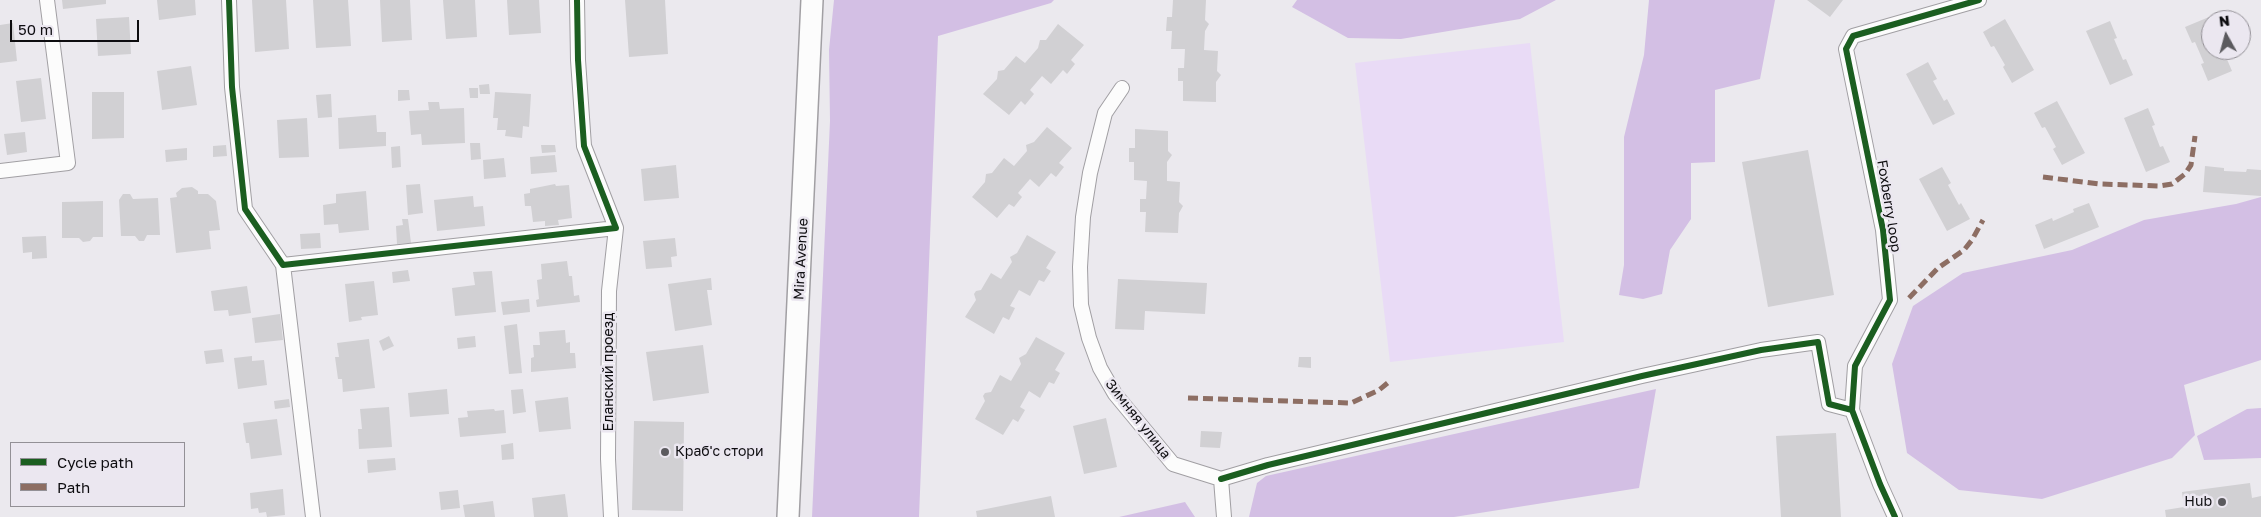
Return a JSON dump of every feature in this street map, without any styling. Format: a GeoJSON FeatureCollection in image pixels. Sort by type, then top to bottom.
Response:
{"type":"FeatureCollection","features":[{"type":"Feature","properties":{"kind":"main road","name":"Mira Avenue"},"geometry":{"type":"LineString","coordinates":[[788,517],[812,0]]}},
{"type":"Feature","properties":{"kind":"street"},"geometry":{"type":"LineString","coordinates":[[0,171],[68,163],[47,0]]}},
{"type":"Feature","properties":{"kind":"street"},"geometry":{"type":"LineString","coordinates":[[229,0],[232,88],[245,209],[283,265],[313,517]]}},
{"type":"Feature","properties":{"kind":"street"},"geometry":{"type":"LineString","coordinates":[[283,265],[616,228],[584,146],[578,60],[577,0]]}},
{"type":"Feature","properties":{"kind":"street","name":"Foxberry loop"},"geometry":{"type":"LineString","coordinates":[[1894,517],[1852,410],[1856,366],[1890,300],[1883,230],[1846,49],[1853,36],[1979,0]]}},
{"type":"Feature","properties":{"kind":"street","name":"Зимняя улица"},"geometry":{"type":"LineString","coordinates":[[1122,88],[1105,113],[1090,173],[1082,218],[1081,305],[1089,338],[1100,368],[1115,394],[1173,464],[1221,479]]}},
{"type":"Feature","properties":{"kind":"street","name":"Еланский проезд"},"geometry":{"type":"LineString","coordinates":[[611,517],[608,459],[609,290],[616,228]]}},
{"type":"Feature","properties":{"kind":"street"},"geometry":{"type":"LineString","coordinates":[[1224,517],[1221,479],[1268,465],[1642,376],[1757,351],[1818,342],[1828,404],[1852,410]]}},
{"type":"Feature","properties":{"kind":"shaded area"},"geometry":{"type":"Polygon","coordinates":[[[834,0],[1054,0],[1051,3],[938,36],[919,517],[812,517],[830,121],[829,50],[834,0]]]}},
{"type":"Feature","properties":{"kind":"shaded area"},"geometry":{"type":"Polygon","coordinates":[[[1297,0],[1556,0],[1520,19],[1401,39],[1348,38],[1292,7],[1297,0]]]}},
{"type":"Feature","properties":{"kind":"shaded area"},"geometry":{"type":"Polygon","coordinates":[[[1649,0],[1775,0],[1760,79],[1715,90],[1715,162],[1691,163],[1691,219],[1670,250],[1662,294],[1643,299],[1619,295],[1624,265],[1624,137],[1644,55],[1649,0]]]}},
{"type":"Feature","properties":{"kind":"shaded area"},"geometry":{"type":"Polygon","coordinates":[[[1530,43],[1564,342],[1390,362],[1355,63],[1530,43]]]}},
{"type":"Feature","properties":{"kind":"shaded area"},"geometry":{"type":"Polygon","coordinates":[[[2261,197],[2261,360],[2184,385],[2195,435],[2172,458],[2042,499],[1959,490],[1907,453],[1892,364],[1913,306],[1963,273],[2072,250],[2144,220],[2236,204],[2261,197]]]}},
{"type":"Feature","properties":{"kind":"shaded area"},"geometry":{"type":"Polygon","coordinates":[[[1656,389],[1639,488],[1454,517],[1249,517],[1257,483],[1266,476],[1656,389]]]}},
{"type":"Feature","properties":{"kind":"shaded area"},"geometry":{"type":"Polygon","coordinates":[[[2261,408],[2261,458],[2204,460],[2197,436],[2247,409],[2261,408]]]}},
{"type":"Feature","properties":{"kind":"shaded area"},"geometry":{"type":"Polygon","coordinates":[[[1185,502],[1195,517],[1119,517],[1185,502]]]}},
{"type":"Feature","properties":{"kind":"building"},"geometry":{"type":"Polygon","coordinates":[[[62,0],[106,0],[106,4],[63,9],[62,0]]]}},
{"type":"Feature","properties":{"kind":"building"},"geometry":{"type":"Polygon","coordinates":[[[157,0],[195,0],[196,15],[159,20],[157,0]]]}},
{"type":"Feature","properties":{"kind":"building"},"geometry":{"type":"Polygon","coordinates":[[[252,0],[286,0],[289,49],[255,52],[252,0]]]}},
{"type":"Feature","properties":{"kind":"building"},"geometry":{"type":"Polygon","coordinates":[[[313,0],[348,0],[351,46],[316,48],[313,0]]]}},
{"type":"Feature","properties":{"kind":"building"},"geometry":{"type":"Polygon","coordinates":[[[380,0],[410,0],[412,40],[382,42],[380,0]]]}},
{"type":"Feature","properties":{"kind":"building"},"geometry":{"type":"Polygon","coordinates":[[[443,0],[475,0],[477,37],[446,39],[443,0]]]}},
{"type":"Feature","properties":{"kind":"building"},"geometry":{"type":"Polygon","coordinates":[[[507,0],[539,0],[541,33],[509,35],[507,0]]]}},
{"type":"Feature","properties":{"kind":"building"},"geometry":{"type":"Polygon","coordinates":[[[625,0],[665,0],[668,54],[629,57],[625,0]]]}},
{"type":"Feature","properties":{"kind":"building"},"geometry":{"type":"Polygon","coordinates":[[[1173,0],[1206,0],[1205,20],[1209,24],[1205,31],[1204,50],[1218,51],[1217,71],[1221,75],[1216,82],[1216,102],[1183,101],[1183,81],[1178,81],[1178,68],[1184,68],[1185,49],[1171,49],[1172,31],[1166,31],[1167,17],[1172,17],[1173,0]]]}},
{"type":"Feature","properties":{"kind":"building"},"geometry":{"type":"Polygon","coordinates":[[[1807,0],[1843,0],[1830,17],[1807,0]]]}},
{"type":"Feature","properties":{"kind":"building"},"geometry":{"type":"Polygon","coordinates":[[[129,17],[131,54],[98,56],[96,19],[129,17]]]}},
{"type":"Feature","properties":{"kind":"building"},"geometry":{"type":"Polygon","coordinates":[[[2005,19],[2034,70],[2012,83],[2003,67],[2005,65],[1994,46],[1991,47],[1983,32],[2005,19]]]}},
{"type":"Feature","properties":{"kind":"building"},"geometry":{"type":"Polygon","coordinates":[[[2201,20],[2201,56],[2195,42],[2192,43],[2185,27],[2201,20]]]}},
{"type":"Feature","properties":{"kind":"building"},"geometry":{"type":"Polygon","coordinates":[[[2110,21],[2117,38],[2114,39],[2123,60],[2126,59],[2133,75],[2110,85],[2086,31],[2110,21]]]}},
{"type":"Feature","properties":{"kind":"building"},"geometry":{"type":"Polygon","coordinates":[[[13,23],[17,61],[0,63],[0,25],[13,23]]]}},
{"type":"Feature","properties":{"kind":"building"},"geometry":{"type":"Polygon","coordinates":[[[1058,24],[1084,45],[1071,60],[1075,64],[1067,74],[1063,70],[1051,84],[1042,76],[1030,90],[1034,94],[1025,105],[1021,101],[1009,115],[983,94],[997,79],[998,71],[1004,70],[1016,56],[1025,63],[1038,48],[1040,40],[1046,40],[1058,24]]]}},
{"type":"Feature","properties":{"kind":"building"},"geometry":{"type":"Polygon","coordinates":[[[2203,60],[2227,60],[2232,71],[2208,81],[2201,64],[2204,63],[2203,60]]]}},
{"type":"Feature","properties":{"kind":"building"},"geometry":{"type":"Polygon","coordinates":[[[1928,62],[1937,79],[1933,81],[1944,101],[1947,99],[1955,114],[1933,125],[1906,74],[1928,62]]]}},
{"type":"Feature","properties":{"kind":"building"},"geometry":{"type":"Polygon","coordinates":[[[191,66],[197,105],[162,110],[157,71],[191,66]]]}},
{"type":"Feature","properties":{"kind":"building"},"geometry":{"type":"Polygon","coordinates":[[[41,78],[46,119],[21,122],[16,81],[41,78]]]}},
{"type":"Feature","properties":{"kind":"building"},"geometry":{"type":"Polygon","coordinates":[[[489,84],[490,94],[480,94],[479,85],[489,84]]]}},
{"type":"Feature","properties":{"kind":"building"},"geometry":{"type":"Polygon","coordinates":[[[469,88],[478,88],[478,98],[470,98],[469,88]]]}},
{"type":"Feature","properties":{"kind":"building"},"geometry":{"type":"Polygon","coordinates":[[[398,90],[409,90],[410,100],[398,101],[398,90]]]}},
{"type":"Feature","properties":{"kind":"building"},"geometry":{"type":"Polygon","coordinates":[[[92,92],[124,92],[124,138],[92,139],[92,92]]]}},
{"type":"Feature","properties":{"kind":"building"},"geometry":{"type":"Polygon","coordinates":[[[495,92],[531,94],[529,127],[523,126],[522,138],[505,136],[506,130],[497,130],[498,118],[493,118],[495,92]]]}},
{"type":"Feature","properties":{"kind":"building"},"geometry":{"type":"Polygon","coordinates":[[[331,94],[332,117],[318,118],[316,95],[331,94]]]}},
{"type":"Feature","properties":{"kind":"building"},"geometry":{"type":"Polygon","coordinates":[[[2057,101],[2085,153],[2062,165],[2053,149],[2056,147],[2045,127],[2042,128],[2034,113],[2057,101]]]}},
{"type":"Feature","properties":{"kind":"building"},"geometry":{"type":"Polygon","coordinates":[[[428,102],[439,102],[440,109],[464,108],[465,143],[422,145],[421,134],[411,135],[409,111],[429,110],[428,102]]]}},
{"type":"Feature","properties":{"kind":"building"},"geometry":{"type":"Polygon","coordinates":[[[2148,108],[2155,125],[2152,126],[2160,147],[2163,146],[2170,162],[2146,172],[2124,118],[2148,108]]]}},
{"type":"Feature","properties":{"kind":"building"},"geometry":{"type":"Polygon","coordinates":[[[376,115],[377,132],[386,132],[386,146],[339,149],[338,118],[376,115]]]}},
{"type":"Feature","properties":{"kind":"building"},"geometry":{"type":"Polygon","coordinates":[[[307,118],[309,157],[279,158],[277,120],[307,118]]]}},
{"type":"Feature","properties":{"kind":"building"},"geometry":{"type":"Polygon","coordinates":[[[1047,127],[1072,148],[1059,163],[1064,167],[1056,177],[1051,173],[1039,187],[1030,179],[1018,193],[1022,197],[1014,207],[1009,204],[997,218],[972,197],[985,182],[986,174],[992,173],[1004,158],[1014,166],[1027,151],[1026,145],[1034,142],[1047,127]]]}},
{"type":"Feature","properties":{"kind":"building"},"geometry":{"type":"Polygon","coordinates":[[[1135,129],[1168,131],[1168,151],[1172,155],[1167,162],[1167,181],[1180,182],[1179,202],[1183,206],[1179,213],[1178,233],[1145,232],[1146,212],[1140,212],[1140,199],[1146,199],[1147,181],[1134,180],[1134,162],[1129,162],[1129,148],[1135,148],[1135,129]]]}},
{"type":"Feature","properties":{"kind":"building"},"geometry":{"type":"Polygon","coordinates":[[[25,132],[27,152],[7,155],[4,134],[25,132]]]}},
{"type":"Feature","properties":{"kind":"building"},"geometry":{"type":"Polygon","coordinates":[[[470,143],[480,143],[481,159],[471,160],[470,143]]]}},
{"type":"Feature","properties":{"kind":"building"},"geometry":{"type":"Polygon","coordinates":[[[226,145],[227,156],[213,157],[213,146],[226,145]]]}},
{"type":"Feature","properties":{"kind":"building"},"geometry":{"type":"Polygon","coordinates":[[[541,145],[555,145],[556,152],[542,153],[541,145]]]}},
{"type":"Feature","properties":{"kind":"building"},"geometry":{"type":"Polygon","coordinates":[[[400,146],[401,167],[392,168],[391,147],[400,146]]]}},
{"type":"Feature","properties":{"kind":"building"},"geometry":{"type":"Polygon","coordinates":[[[187,148],[187,160],[166,162],[165,150],[187,148]]]}},
{"type":"Feature","properties":{"kind":"building"},"geometry":{"type":"Polygon","coordinates":[[[1808,150],[1834,295],[1768,307],[1742,162],[1808,150]]]}},
{"type":"Feature","properties":{"kind":"building"},"geometry":{"type":"Polygon","coordinates":[[[555,155],[557,172],[531,174],[530,157],[555,155]]]}},
{"type":"Feature","properties":{"kind":"building"},"geometry":{"type":"Polygon","coordinates":[[[504,158],[506,177],[484,179],[483,160],[504,158]]]}},
{"type":"Feature","properties":{"kind":"building"},"geometry":{"type":"Polygon","coordinates":[[[676,165],[679,198],[644,201],[641,169],[676,165]]]}},
{"type":"Feature","properties":{"kind":"building"},"geometry":{"type":"Polygon","coordinates":[[[2205,166],[2224,168],[2224,171],[2246,172],[2247,169],[2261,170],[2261,196],[2203,192],[2205,166]]]}},
{"type":"Feature","properties":{"kind":"building"},"geometry":{"type":"Polygon","coordinates":[[[1942,167],[1951,183],[1948,185],[1959,205],[1961,203],[1970,219],[1947,231],[1919,179],[1942,167]]]}},
{"type":"Feature","properties":{"kind":"building"},"geometry":{"type":"Polygon","coordinates":[[[420,184],[423,213],[408,215],[406,185],[420,184]]]}},
{"type":"Feature","properties":{"kind":"building"},"geometry":{"type":"Polygon","coordinates":[[[555,184],[556,186],[569,185],[572,218],[558,220],[559,225],[545,226],[545,221],[533,222],[531,206],[525,206],[524,194],[530,193],[530,189],[555,184]]]}},
{"type":"Feature","properties":{"kind":"building"},"geometry":{"type":"Polygon","coordinates":[[[192,187],[198,191],[198,194],[208,194],[216,201],[220,230],[209,231],[211,249],[176,253],[170,198],[177,197],[176,193],[182,188],[192,187]]]}},
{"type":"Feature","properties":{"kind":"building"},"geometry":{"type":"Polygon","coordinates":[[[366,191],[369,230],[339,233],[338,224],[324,225],[323,205],[336,203],[336,194],[366,191]]]}},
{"type":"Feature","properties":{"kind":"building"},"geometry":{"type":"Polygon","coordinates":[[[123,194],[130,194],[133,199],[158,198],[160,235],[147,235],[144,241],[139,241],[135,236],[121,236],[119,200],[123,194]]]}},
{"type":"Feature","properties":{"kind":"building"},"geometry":{"type":"Polygon","coordinates":[[[473,196],[474,207],[483,206],[485,226],[437,231],[434,200],[473,196]]]}},
{"type":"Feature","properties":{"kind":"building"},"geometry":{"type":"Polygon","coordinates":[[[103,201],[103,237],[93,237],[90,241],[83,242],[79,238],[62,238],[62,202],[103,201]]]}},
{"type":"Feature","properties":{"kind":"building"},"geometry":{"type":"Polygon","coordinates":[[[2089,203],[2099,227],[2044,249],[2035,225],[2052,218],[2053,221],[2074,212],[2073,209],[2089,203]]]}},
{"type":"Feature","properties":{"kind":"building"},"geometry":{"type":"Polygon","coordinates":[[[402,219],[408,219],[411,243],[397,244],[396,226],[403,225],[402,219]]]}},
{"type":"Feature","properties":{"kind":"building"},"geometry":{"type":"Polygon","coordinates":[[[320,233],[321,248],[301,249],[300,234],[320,233]]]}},
{"type":"Feature","properties":{"kind":"building"},"geometry":{"type":"Polygon","coordinates":[[[1027,235],[1056,252],[1046,268],[1051,271],[1044,282],[1039,280],[1030,296],[1019,290],[1010,306],[1015,308],[1009,320],[1003,317],[994,334],[965,317],[976,300],[974,294],[976,291],[981,290],[991,273],[1001,279],[1012,262],[1010,257],[1017,253],[1027,235]]]}},
{"type":"Feature","properties":{"kind":"building"},"geometry":{"type":"Polygon","coordinates":[[[46,236],[47,258],[32,259],[32,252],[23,253],[22,237],[46,236]]]}},
{"type":"Feature","properties":{"kind":"building"},"geometry":{"type":"Polygon","coordinates":[[[675,238],[677,256],[671,257],[672,267],[646,269],[643,241],[675,238]]]}},
{"type":"Feature","properties":{"kind":"building"},"geometry":{"type":"Polygon","coordinates":[[[567,261],[569,276],[572,276],[574,296],[579,295],[580,302],[537,307],[536,300],[539,299],[537,280],[542,279],[541,264],[567,261]]]}},
{"type":"Feature","properties":{"kind":"building"},"geometry":{"type":"Polygon","coordinates":[[[408,270],[410,281],[393,283],[392,272],[408,270]]]}},
{"type":"Feature","properties":{"kind":"building"},"geometry":{"type":"Polygon","coordinates":[[[492,271],[496,312],[455,316],[452,288],[475,285],[473,272],[492,271]]]}},
{"type":"Feature","properties":{"kind":"building"},"geometry":{"type":"Polygon","coordinates":[[[711,278],[712,290],[707,290],[712,325],[675,331],[668,284],[711,278]]]}},
{"type":"Feature","properties":{"kind":"building"},"geometry":{"type":"Polygon","coordinates":[[[1118,279],[1207,283],[1205,314],[1145,311],[1144,330],[1115,329],[1118,279]]]}},
{"type":"Feature","properties":{"kind":"building"},"geometry":{"type":"Polygon","coordinates":[[[374,281],[378,315],[361,317],[362,320],[349,322],[345,284],[374,281]]]}},
{"type":"Feature","properties":{"kind":"building"},"geometry":{"type":"Polygon","coordinates":[[[247,286],[251,313],[229,316],[228,310],[214,311],[211,291],[247,286]]]}},
{"type":"Feature","properties":{"kind":"building"},"geometry":{"type":"Polygon","coordinates":[[[529,299],[530,312],[503,315],[501,302],[529,299]]]}},
{"type":"Feature","properties":{"kind":"building"},"geometry":{"type":"Polygon","coordinates":[[[280,314],[283,340],[255,343],[252,318],[280,314]]]}},
{"type":"Feature","properties":{"kind":"building"},"geometry":{"type":"Polygon","coordinates":[[[517,324],[522,373],[509,374],[504,326],[517,324]]]}},
{"type":"Feature","properties":{"kind":"building"},"geometry":{"type":"Polygon","coordinates":[[[565,330],[566,343],[570,342],[570,353],[575,353],[576,368],[531,372],[531,358],[534,357],[533,345],[540,345],[539,332],[565,330]]]}},
{"type":"Feature","properties":{"kind":"building"},"geometry":{"type":"Polygon","coordinates":[[[389,336],[394,346],[383,351],[379,341],[389,336]]]}},
{"type":"Feature","properties":{"kind":"building"},"geometry":{"type":"Polygon","coordinates":[[[475,336],[476,347],[458,349],[457,338],[475,336]]]}},
{"type":"Feature","properties":{"kind":"building"},"geometry":{"type":"Polygon","coordinates":[[[1036,337],[1065,353],[1055,370],[1060,373],[1054,384],[1049,382],[1040,398],[1029,391],[1020,407],[1025,410],[1018,422],[1013,419],[1003,435],[975,419],[985,401],[983,396],[985,393],[991,392],[1000,375],[1011,381],[1021,364],[1019,358],[1026,354],[1036,337]]]}},
{"type":"Feature","properties":{"kind":"building"},"geometry":{"type":"Polygon","coordinates":[[[369,339],[375,388],[343,392],[342,379],[338,379],[335,357],[339,357],[337,343],[369,339]]]}},
{"type":"Feature","properties":{"kind":"building"},"geometry":{"type":"Polygon","coordinates":[[[703,345],[709,393],[653,401],[646,352],[703,345]]]}},
{"type":"Feature","properties":{"kind":"building"},"geometry":{"type":"Polygon","coordinates":[[[222,349],[224,362],[206,364],[204,351],[222,349]]]}},
{"type":"Feature","properties":{"kind":"building"},"geometry":{"type":"Polygon","coordinates":[[[252,356],[252,361],[264,360],[267,385],[238,389],[234,358],[252,356]]]}},
{"type":"Feature","properties":{"kind":"building"},"geometry":{"type":"Polygon","coordinates":[[[1299,357],[1311,357],[1311,368],[1298,367],[1299,357]]]}},
{"type":"Feature","properties":{"kind":"building"},"geometry":{"type":"Polygon","coordinates":[[[447,389],[449,414],[410,417],[408,393],[447,389]]]}},
{"type":"Feature","properties":{"kind":"building"},"geometry":{"type":"Polygon","coordinates":[[[523,389],[526,412],[513,414],[511,390],[523,389]]]}},
{"type":"Feature","properties":{"kind":"building"},"geometry":{"type":"Polygon","coordinates":[[[568,397],[571,429],[539,432],[535,401],[568,397]]]}},
{"type":"Feature","properties":{"kind":"building"},"geometry":{"type":"Polygon","coordinates":[[[289,399],[290,407],[275,409],[274,401],[289,399]]]}},
{"type":"Feature","properties":{"kind":"building"},"geometry":{"type":"Polygon","coordinates":[[[389,407],[392,447],[359,449],[358,429],[362,429],[360,409],[389,407]]]}},
{"type":"Feature","properties":{"kind":"building"},"geometry":{"type":"Polygon","coordinates":[[[494,409],[495,411],[504,410],[506,433],[460,437],[458,418],[468,417],[467,411],[494,409]]]}},
{"type":"Feature","properties":{"kind":"building"},"geometry":{"type":"Polygon","coordinates":[[[1106,418],[1117,467],[1084,474],[1073,426],[1106,418]]]}},
{"type":"Feature","properties":{"kind":"building"},"geometry":{"type":"Polygon","coordinates":[[[277,419],[282,455],[251,459],[249,443],[246,443],[243,423],[277,419]]]}},
{"type":"Feature","properties":{"kind":"building"},"geometry":{"type":"Polygon","coordinates":[[[634,421],[684,422],[683,511],[632,510],[634,421]]]}},
{"type":"Feature","properties":{"kind":"building"},"geometry":{"type":"Polygon","coordinates":[[[1201,431],[1222,432],[1220,448],[1200,447],[1201,431]]]}},
{"type":"Feature","properties":{"kind":"building"},"geometry":{"type":"Polygon","coordinates":[[[1836,433],[1841,517],[1781,517],[1776,436],[1836,433]]]}},
{"type":"Feature","properties":{"kind":"building"},"geometry":{"type":"Polygon","coordinates":[[[513,443],[514,459],[502,460],[501,445],[513,443]]]}},
{"type":"Feature","properties":{"kind":"building"},"geometry":{"type":"Polygon","coordinates":[[[395,458],[396,470],[368,473],[367,460],[395,458]]]}},
{"type":"Feature","properties":{"kind":"building","name":"Hub"},"geometry":{"type":"Polygon","coordinates":[[[2250,483],[2252,498],[2261,496],[2261,517],[2166,517],[2165,510],[2184,507],[2182,492],[2250,483]]]}},
{"type":"Feature","properties":{"kind":"building"},"geometry":{"type":"Polygon","coordinates":[[[283,489],[285,515],[267,517],[266,512],[259,513],[258,508],[251,509],[250,493],[283,489]]]}},
{"type":"Feature","properties":{"kind":"building"},"geometry":{"type":"Polygon","coordinates":[[[458,490],[460,508],[441,510],[439,492],[458,490]]]}},
{"type":"Feature","properties":{"kind":"building"},"geometry":{"type":"Polygon","coordinates":[[[565,494],[568,517],[534,517],[532,498],[565,494]]]}},
{"type":"Feature","properties":{"kind":"building"},"geometry":{"type":"Polygon","coordinates":[[[1051,496],[1055,517],[977,517],[976,511],[1051,496]]]}},
{"type":"Feature","properties":{"kind":"building"},"geometry":{"type":"Polygon","coordinates":[[[493,501],[495,517],[465,517],[463,505],[493,501]]]}},
{"type":"Feature","properties":{"kind":"marked path"},"geometry":{"type":"LineString","coordinates":[[2043,177],[2099,184],[2160,186],[2172,184],[2185,174],[2191,165],[2195,136]]}},
{"type":"Feature","properties":{"kind":"marked path"},"geometry":{"type":"LineString","coordinates":[[1909,298],[1938,268],[1964,250],[1983,220]]}},
{"type":"Feature","properties":{"kind":"marked path"},"geometry":{"type":"LineString","coordinates":[[1188,398],[1351,403],[1379,390],[1390,381]]}},
{"type":"Feature","properties":{"kind":"cycle path"},"geometry":{"type":"LineString","coordinates":[[229,0],[232,87],[245,209],[283,265],[616,228],[584,146],[578,60],[577,0]]}},
{"type":"Feature","properties":{"kind":"cycle path"},"geometry":{"type":"LineString","coordinates":[[1895,517],[1880,484],[1852,410],[1855,366],[1890,300],[1883,230],[1846,49],[1853,36],[1979,0]]}},
{"type":"Feature","properties":{"kind":"cycle path"},"geometry":{"type":"LineString","coordinates":[[1221,479],[1268,465],[1642,376],[1761,350],[1818,342],[1829,404],[1852,410]]}},
{"type":"Feature","properties":{"kind":"place","name":"Краб'с стори"},"geometry":{"type":"Point","coordinates":[665,452]}},
{"type":"Feature","properties":{"kind":"place","name":"Hub"},"geometry":{"type":"Point","coordinates":[2222,502]}}]}
